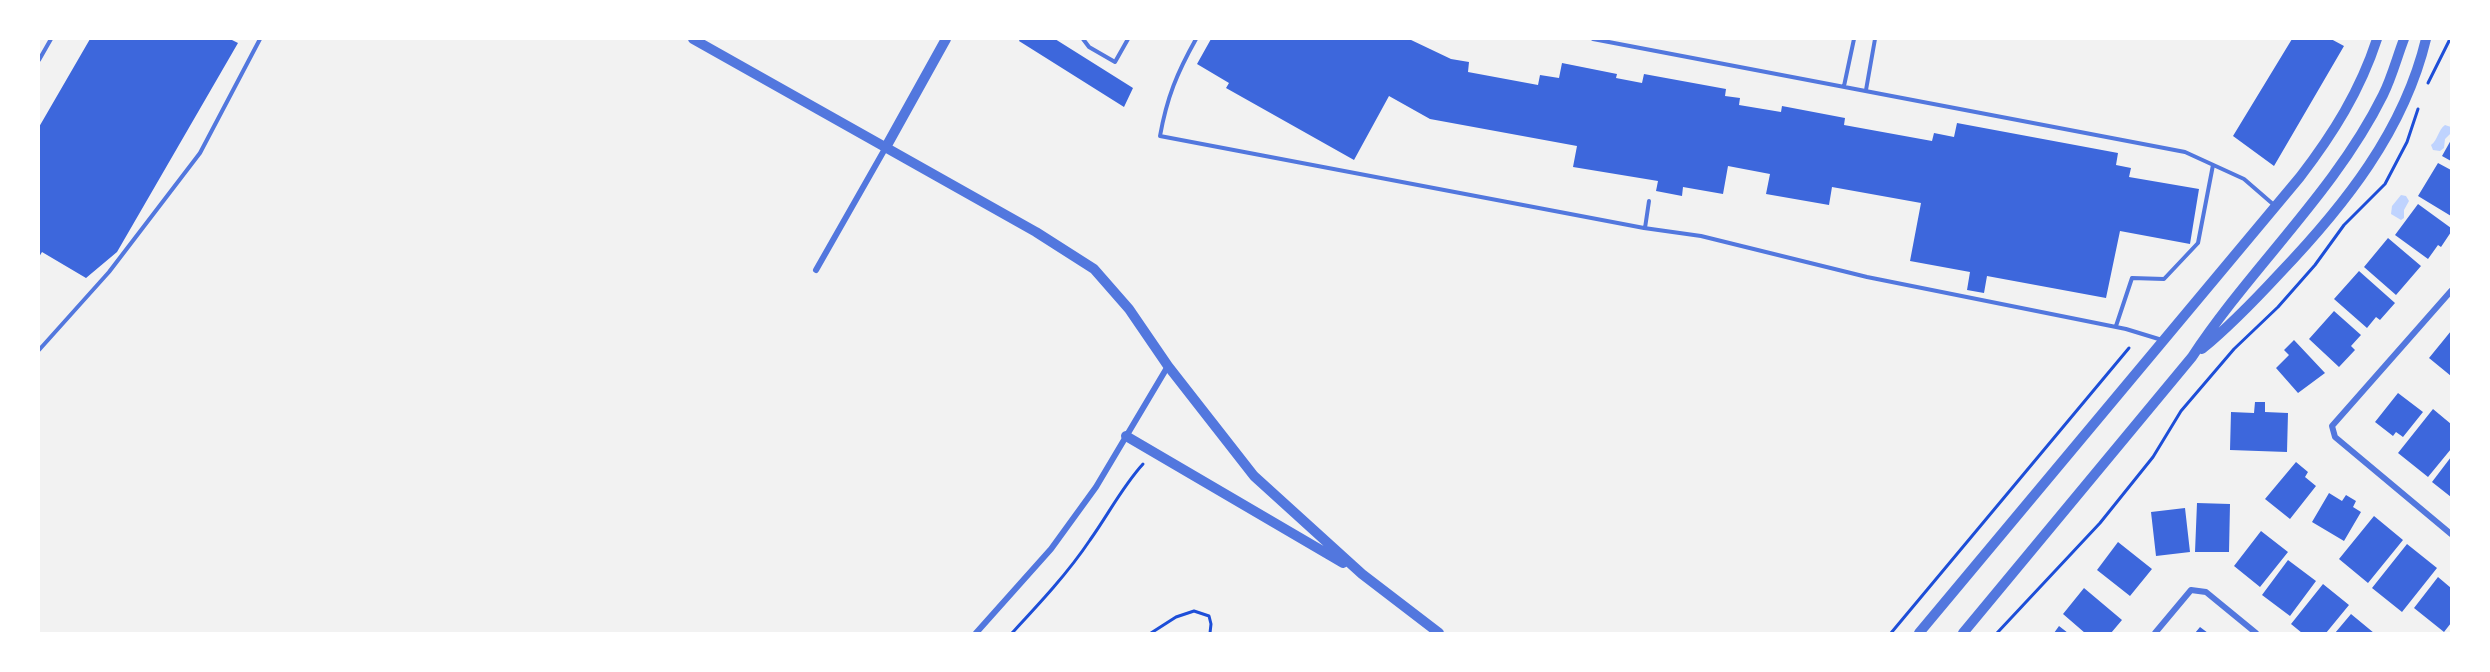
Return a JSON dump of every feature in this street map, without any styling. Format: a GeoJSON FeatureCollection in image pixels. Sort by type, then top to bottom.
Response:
{"type":"FeatureCollection","features":[{"type":"Feature","properties":{"kind":"street"},"geometry":{"type":"LineString","coordinates":[[816,270],[946,39]]}},
{"type":"Feature","properties":{"kind":"street"},"geometry":{"type":"LineString","coordinates":[[1919,633],[2332,135],[2356,93],[2377,39]]}},
{"type":"Feature","properties":{"kind":"street"},"geometry":{"type":"LineString","coordinates":[[1963,633],[2192,357],[2218,319],[2347,154],[2383,94],[2404,39]]}},
{"type":"Feature","properties":{"kind":"street"},"geometry":{"type":"LineString","coordinates":[[2192,357],[2232,324],[2307,245],[2348,195],[2381,148],[2403,107],[2426,39]]}},
{"type":"Feature","properties":{"kind":"street"},"geometry":{"type":"LineString","coordinates":[[698,40],[1052,241],[1094,269],[1129,309],[1168,366],[1254,476],[1362,574],[1439,633]]}},
{"type":"Feature","properties":{"kind":"street"},"geometry":{"type":"LineString","coordinates":[[2451,291],[2332,426],[2335,437],[2451,534]]}},
{"type":"Feature","properties":{"kind":"street"},"geometry":{"type":"LineString","coordinates":[[976,633],[1051,549],[1096,487],[1168,366]]}},
{"type":"Feature","properties":{"kind":"street"},"geometry":{"type":"LineString","coordinates":[[1126,436],[1362,574]]}},
{"type":"Feature","properties":{"kind":"street"},"geometry":{"type":"LineString","coordinates":[[2155,633],[2191,590],[2206,592],[2256,633]]}},
{"type":"Feature","properties":{"kind":"lane"},"geometry":{"type":"LineString","coordinates":[[39,60],[51,39]]}},
{"type":"Feature","properties":{"kind":"lane"},"geometry":{"type":"LineString","coordinates":[[39,350],[109,273],[200,153],[260,39]]}},
{"type":"Feature","properties":{"kind":"lane"},"geometry":{"type":"LineString","coordinates":[[1083,39],[1089,47],[1115,62],[1128,39]]}},
{"type":"Feature","properties":{"kind":"lane"},"geometry":{"type":"LineString","coordinates":[[1196,39],[1176,74],[1165,109],[1160,136],[1644,228],[1701,236],[1867,277],[2116,327],[2163,340]]}},
{"type":"Feature","properties":{"kind":"lane"},"geometry":{"type":"LineString","coordinates":[[1593,39],[2185,152],[2244,179],[2275,206]]}},
{"type":"Feature","properties":{"kind":"lane"},"geometry":{"type":"LineString","coordinates":[[1844,86],[1854,39]]}},
{"type":"Feature","properties":{"kind":"lane"},"geometry":{"type":"LineString","coordinates":[[1866,90],[1875,39]]}},
{"type":"Feature","properties":{"kind":"lane"},"geometry":{"type":"LineString","coordinates":[[2116,327],[2132,278],[2164,279],[2198,243],[2213,165]]}},
{"type":"Feature","properties":{"kind":"lane"},"geometry":{"type":"LineString","coordinates":[[1644,228],[1649,201]]}},
{"type":"Feature","properties":{"kind":"path"},"geometry":{"type":"LineString","coordinates":[[2425,91],[2450,39]]}},
{"type":"Feature","properties":{"kind":"path"},"geometry":{"type":"LineString","coordinates":[[1997,633],[2100,523],[2153,457],[2181,411],[2234,349],[2278,307],[2315,265],[2344,225],[2385,184],[2407,142],[2421,101]]}},
{"type":"Feature","properties":{"kind":"path"},"geometry":{"type":"LineString","coordinates":[[1891,633],[2129,348]]}},
{"type":"Feature","properties":{"kind":"path"},"geometry":{"type":"LineString","coordinates":[[1012,633],[1041,602],[1089,542],[1130,479],[1143,464]]}},
{"type":"Feature","properties":{"kind":"path"},"geometry":{"type":"LineString","coordinates":[[1151,633],[1176,617],[1194,611],[1209,616],[1210,633]]}},
{"type":"Feature","properties":{"kind":"water"},"geometry":{"type":"Polygon","coordinates":[[[2445,125],[2451,127],[2451,133],[2445,139],[2444,148],[2440,151],[2433,150],[2431,145],[2445,125]]]}},
{"type":"Feature","properties":{"kind":"water"},"geometry":{"type":"Polygon","coordinates":[[[2401,195],[2406,196],[2409,201],[2404,210],[2404,218],[2401,220],[2391,214],[2392,206],[2401,195]]]}},
{"type":"Feature","properties":{"kind":"building"},"geometry":{"type":"Polygon","coordinates":[[[90,39],[230,39],[238,43],[117,252],[86,278],[42,252],[39,257],[39,127],[90,39]]]}},
{"type":"Feature","properties":{"kind":"building"},"geometry":{"type":"Polygon","coordinates":[[[1020,39],[1055,39],[1133,88],[1124,107],[1019,41],[1020,39]]]}},
{"type":"Feature","properties":{"kind":"building"},"geometry":{"type":"Polygon","coordinates":[[[1211,39],[1409,39],[1451,59],[1469,62],[1468,72],[1538,85],[1540,75],[1559,78],[1562,63],[1617,74],[1616,78],[1642,83],[1644,74],[1726,89],[1725,96],[1740,98],[1739,105],[1781,112],[1782,106],[1845,118],[1844,125],[1932,141],[1934,133],[1954,137],[1957,123],[2118,153],[2116,165],[2131,168],[2129,177],[2199,189],[2190,244],[2120,231],[2106,298],[1987,276],[1984,293],[1967,290],[1970,272],[1910,261],[1921,203],[1832,187],[1829,205],[1766,194],[1770,174],[1728,166],[1723,194],[1683,187],[1682,196],[1656,191],[1658,181],[1573,167],[1577,146],[1430,119],[1389,96],[1354,160],[1226,88],[1229,83],[1197,64],[1211,39]]]}},
{"type":"Feature","properties":{"kind":"building"},"geometry":{"type":"Polygon","coordinates":[[[2292,39],[2331,39],[2344,46],[2274,166],[2233,136],[2292,39]]]}},
{"type":"Feature","properties":{"kind":"building"},"geometry":{"type":"Polygon","coordinates":[[[2451,140],[2451,161],[2442,156],[2451,140]]]}},
{"type":"Feature","properties":{"kind":"building"},"geometry":{"type":"Polygon","coordinates":[[[2438,163],[2451,170],[2451,216],[2418,196],[2438,163]]]}},
{"type":"Feature","properties":{"kind":"building"},"geometry":{"type":"Polygon","coordinates":[[[2418,204],[2451,228],[2451,232],[2441,247],[2438,245],[2428,259],[2395,235],[2418,204]]]}},
{"type":"Feature","properties":{"kind":"building"},"geometry":{"type":"Polygon","coordinates":[[[2388,238],[2421,266],[2396,295],[2364,267],[2388,238]]]}},
{"type":"Feature","properties":{"kind":"building"},"geometry":{"type":"Polygon","coordinates":[[[2359,271],[2395,303],[2380,320],[2376,317],[2367,328],[2334,299],[2359,271]]]}},
{"type":"Feature","properties":{"kind":"building"},"geometry":{"type":"Polygon","coordinates":[[[2334,311],[2361,335],[2351,346],[2355,350],[2339,367],[2309,339],[2334,311]]]}},
{"type":"Feature","properties":{"kind":"building"},"geometry":{"type":"Polygon","coordinates":[[[2451,331],[2451,376],[2429,358],[2451,331]]]}},
{"type":"Feature","properties":{"kind":"building"},"geometry":{"type":"Polygon","coordinates":[[[2294,340],[2325,373],[2298,393],[2276,368],[2289,355],[2284,350],[2294,340]]]}},
{"type":"Feature","properties":{"kind":"building"},"geometry":{"type":"Polygon","coordinates":[[[2398,393],[2423,412],[2403,437],[2396,432],[2393,436],[2375,422],[2398,393]]]}},
{"type":"Feature","properties":{"kind":"building"},"geometry":{"type":"Polygon","coordinates":[[[2255,402],[2265,402],[2265,412],[2288,413],[2287,452],[2230,450],[2231,412],[2254,413],[2255,402]]]}},
{"type":"Feature","properties":{"kind":"building"},"geometry":{"type":"Polygon","coordinates":[[[2433,409],[2451,424],[2451,449],[2428,477],[2398,453],[2433,409]]]}},
{"type":"Feature","properties":{"kind":"building"},"geometry":{"type":"Polygon","coordinates":[[[2451,457],[2451,497],[2432,482],[2451,457]]]}},
{"type":"Feature","properties":{"kind":"building"},"geometry":{"type":"Polygon","coordinates":[[[2296,462],[2308,472],[2305,477],[2316,486],[2290,519],[2265,499],[2296,462]]]}},
{"type":"Feature","properties":{"kind":"building"},"geometry":{"type":"Polygon","coordinates":[[[2329,493],[2342,501],[2346,495],[2356,501],[2353,507],[2361,512],[2344,541],[2312,522],[2329,493]]]}},
{"type":"Feature","properties":{"kind":"building"},"geometry":{"type":"Polygon","coordinates":[[[2197,503],[2230,504],[2229,552],[2195,552],[2197,503]]]}},
{"type":"Feature","properties":{"kind":"building"},"geometry":{"type":"Polygon","coordinates":[[[2185,508],[2190,552],[2156,556],[2151,512],[2185,508]]]}},
{"type":"Feature","properties":{"kind":"building"},"geometry":{"type":"Polygon","coordinates":[[[2374,516],[2403,540],[2368,583],[2339,559],[2374,516]]]}},
{"type":"Feature","properties":{"kind":"building"},"geometry":{"type":"Polygon","coordinates":[[[2261,531],[2288,552],[2260,587],[2234,566],[2261,531]]]}},
{"type":"Feature","properties":{"kind":"building"},"geometry":{"type":"Polygon","coordinates":[[[2118,542],[2152,569],[2130,596],[2097,570],[2118,542]]]}},
{"type":"Feature","properties":{"kind":"building"},"geometry":{"type":"Polygon","coordinates":[[[2407,544],[2437,568],[2402,612],[2372,588],[2407,544]]]}},
{"type":"Feature","properties":{"kind":"building"},"geometry":{"type":"Polygon","coordinates":[[[2288,560],[2316,581],[2290,616],[2262,595],[2288,560]]]}},
{"type":"Feature","properties":{"kind":"building"},"geometry":{"type":"Polygon","coordinates":[[[2438,577],[2451,588],[2451,623],[2444,632],[2414,608],[2438,577]]]}},
{"type":"Feature","properties":{"kind":"building"},"geometry":{"type":"Polygon","coordinates":[[[2323,584],[2349,605],[2326,633],[2302,633],[2291,624],[2323,584]]]}},
{"type":"Feature","properties":{"kind":"building"},"geometry":{"type":"Polygon","coordinates":[[[2084,588],[2122,620],[2111,633],[2085,633],[2063,614],[2084,588]]]}},
{"type":"Feature","properties":{"kind":"building"},"geometry":{"type":"Polygon","coordinates":[[[2351,614],[2374,633],[2335,633],[2351,614]]]}},
{"type":"Feature","properties":{"kind":"building"},"geometry":{"type":"Polygon","coordinates":[[[2059,626],[2068,633],[2054,633],[2059,626]]]}},
{"type":"Feature","properties":{"kind":"building"},"geometry":{"type":"Polygon","coordinates":[[[2200,627],[2208,633],[2195,633],[2200,627]]]}}]}
